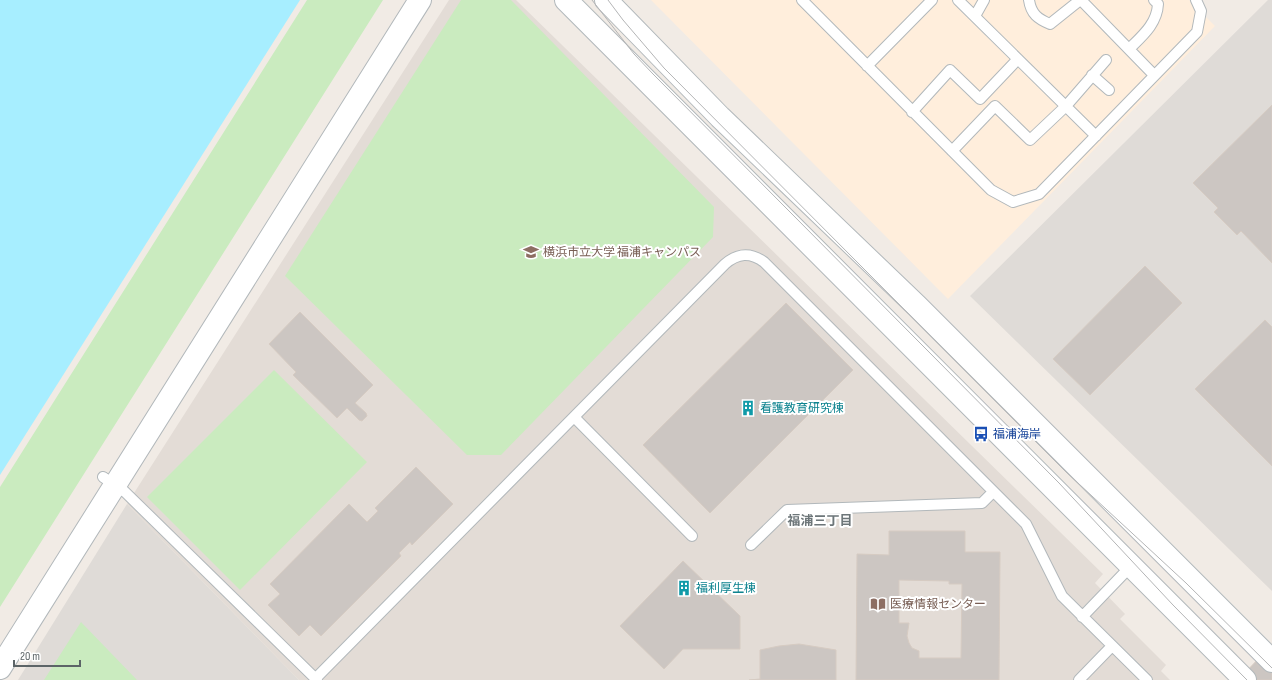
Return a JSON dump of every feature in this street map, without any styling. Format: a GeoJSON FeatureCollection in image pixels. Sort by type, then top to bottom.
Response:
{"type":"FeatureCollection","features":[{"type":"Feature","properties":{"kind":"street"},"geometry":{"type":"LineString","coordinates":[[0,668],[109,481],[403,0]]}},
{"type":"Feature","properties":{"kind":"street"},"geometry":{"type":"LineString","coordinates":[[0,641],[109,481],[420,0]]}},
{"type":"Feature","properties":{"kind":"street"},"geometry":{"type":"LineString","coordinates":[[566,0],[1245,680]]}},
{"type":"Feature","properties":{"kind":"street"},"geometry":{"type":"LineString","coordinates":[[606,0],[720,117],[922,311],[1272,660]]}},
{"type":"Feature","properties":{"kind":"lane"},"geometry":{"type":"LineString","coordinates":[[802,0],[991,190],[1013,202],[1039,194],[1197,32],[1201,11],[1196,0]]}},
{"type":"Feature","properties":{"kind":"lane"},"geometry":{"type":"LineString","coordinates":[[867,66],[932,0]]}},
{"type":"Feature","properties":{"kind":"lane"},"geometry":{"type":"LineString","coordinates":[[958,0],[1096,136]]}},
{"type":"Feature","properties":{"kind":"lane"},"geometry":{"type":"LineString","coordinates":[[974,16],[984,0]]}},
{"type":"Feature","properties":{"kind":"lane"},"geometry":{"type":"LineString","coordinates":[[1029,0],[1031,10],[1039,20],[1050,24],[1080,0],[1154,75]]}},
{"type":"Feature","properties":{"kind":"lane"},"geometry":{"type":"LineString","coordinates":[[1129,49],[1147,31],[1157,14],[1158,4],[1154,0]]}},
{"type":"Feature","properties":{"kind":"lane"},"geometry":{"type":"LineString","coordinates":[[912,112],[950,70],[980,99],[1018,59]]}},
{"type":"Feature","properties":{"kind":"lane"},"geometry":{"type":"LineString","coordinates":[[952,151],[995,106],[1030,140],[1066,106],[1106,60]]}},
{"type":"Feature","properties":{"kind":"lane"},"geometry":{"type":"LineString","coordinates":[[1092,75],[1109,90]]}},
{"type":"Feature","properties":{"kind":"lane"},"geometry":{"type":"LineString","coordinates":[[109,481],[130,497],[316,679],[725,264],[737,256],[751,255],[764,262],[1026,524],[1062,596],[1147,680]]}},
{"type":"Feature","properties":{"kind":"lane"},"geometry":{"type":"LineString","coordinates":[[574,417],[692,536]]}},
{"type":"Feature","properties":{"kind":"lane"},"geometry":{"type":"LineString","coordinates":[[751,545],[787,510],[982,503],[993,492]]}},
{"type":"Feature","properties":{"kind":"lane"},"geometry":{"type":"LineString","coordinates":[[1082,617],[1131,566]]}},
{"type":"Feature","properties":{"kind":"lane"},"geometry":{"type":"LineString","coordinates":[[1079,680],[1112,646]]}},
{"type":"Feature","properties":{"kind":"shaded area","name":"横浜市立大学 福浦キャンパス"},"geometry":{"type":"Polygon","coordinates":[[[449,0],[516,0],[1103,574],[1095,583],[1125,614],[1120,619],[1166,665],[1161,671],[1170,680],[299,680],[127,504],[449,0]]]}},
{"type":"Feature","properties":{"kind":"shaded area"},"geometry":{"type":"Polygon","coordinates":[[[651,0],[1189,0],[1215,26],[948,299],[651,0]]]}},
{"type":"Feature","properties":{"kind":"shaded area"},"geometry":{"type":"Polygon","coordinates":[[[1268,0],[1272,0],[1272,591],[970,296],[1268,0]]]}},
{"type":"Feature","properties":{"kind":"shaded area"},"geometry":{"type":"Polygon","coordinates":[[[127,504],[299,680],[18,680],[127,504]]]}},
{"type":"Feature","properties":{"kind":"green space"},"geometry":{"type":"Polygon","coordinates":[[[307,0],[383,0],[0,607],[0,487],[307,0]]]}},
{"type":"Feature","properties":{"kind":"green space"},"geometry":{"type":"Polygon","coordinates":[[[461,0],[511,0],[714,207],[713,237],[501,455],[467,455],[285,276],[461,0]]]}},
{"type":"Feature","properties":{"kind":"green space"},"geometry":{"type":"Polygon","coordinates":[[[274,370],[367,462],[240,590],[147,497],[274,370]]]}},
{"type":"Feature","properties":{"kind":"green space"},"geometry":{"type":"Polygon","coordinates":[[[81,622],[137,680],[44,680],[81,622]]]}},
{"type":"Feature","properties":{"kind":"water"},"geometry":{"type":"Polygon","coordinates":[[[0,0],[300,0],[0,475],[0,0]]]}},
{"type":"Feature","properties":{"kind":"building"},"geometry":{"type":"Polygon","coordinates":[[[1272,105],[1272,263],[1241,231],[1237,235],[1214,212],[1218,208],[1193,183],[1272,105]]]}},
{"type":"Feature","properties":{"kind":"building"},"geometry":{"type":"Polygon","coordinates":[[[1145,266],[1182,303],[1090,395],[1053,359],[1145,266]]]}},
{"type":"Feature","properties":{"kind":"building","name":"看護教育研究棟"},"geometry":{"type":"Polygon","coordinates":[[[786,303],[853,370],[710,513],[643,445],[786,303]]]}},
{"type":"Feature","properties":{"kind":"building"},"geometry":{"type":"Polygon","coordinates":[[[300,312],[373,385],[355,403],[366,413],[367,416],[362,421],[359,420],[347,408],[337,418],[293,375],[296,372],[269,344],[300,312]]]}},
{"type":"Feature","properties":{"kind":"building"},"geometry":{"type":"Polygon","coordinates":[[[1265,320],[1272,327],[1272,466],[1195,389],[1265,320]]]}},
{"type":"Feature","properties":{"kind":"building"},"geometry":{"type":"Polygon","coordinates":[[[416,467],[453,504],[412,545],[410,542],[399,553],[401,556],[321,636],[310,625],[299,636],[268,605],[280,594],[270,584],[349,504],[367,522],[378,511],[375,508],[416,467]]]}},
{"type":"Feature","properties":{"kind":"building","name":"医療情報センター"},"geometry":{"type":"Polygon","coordinates":[[[889,531],[965,531],[965,552],[1000,552],[999,680],[856,680],[857,554],[889,555],[889,531]],[[899,580],[899,623],[909,623],[907,636],[909,643],[912,648],[919,651],[919,658],[961,658],[962,584],[949,584],[949,581],[899,580]]]}},
{"type":"Feature","properties":{"kind":"building","name":"福利厚生棟"},"geometry":{"type":"Polygon","coordinates":[[[683,561],[740,616],[740,649],[683,649],[664,669],[620,626],[683,561]]]}},
{"type":"Feature","properties":{"kind":"building"},"geometry":{"type":"Polygon","coordinates":[[[799,644],[836,650],[836,680],[749,680],[760,679],[760,650],[799,644]]]}},
{"type":"Feature","properties":{"kind":"building"},"geometry":{"type":"Polygon","coordinates":[[[1265,652],[1272,659],[1272,680],[1238,680],[1265,652]]]}},
{"type":"Feature","properties":{"kind":"tram line"},"geometry":{"type":"LineString","coordinates":[[592,0],[634,54],[653,74],[1059,483],[1173,605],[1247,680]]}},
{"type":"Feature","properties":{"kind":"tram line"},"geometry":{"type":"LineString","coordinates":[[608,0],[664,68],[1066,472],[1186,583],[1272,668]]}},
{"type":"Feature","properties":{"kind":"place","name":"横浜市立大学 福浦キャンパス"},"geometry":{"type":"Point","coordinates":[531,252]}},
{"type":"Feature","properties":{"kind":"place","name":"看護教育研究棟"},"geometry":{"type":"Point","coordinates":[748,408]}},
{"type":"Feature","properties":{"kind":"place","name":"福浦海岸"},"geometry":{"type":"Point","coordinates":[981,434]}},
{"type":"Feature","properties":{"kind":"place","name":"福利厚生棟"},"geometry":{"type":"Point","coordinates":[684,588]}},
{"type":"Feature","properties":{"kind":"place","name":"医療情報センター"},"geometry":{"type":"Point","coordinates":[878,604]}},
{"type":"Feature","properties":{"kind":"district","name":"福浦三丁目"},"geometry":{"type":"Point","coordinates":[820,520]}}]}
